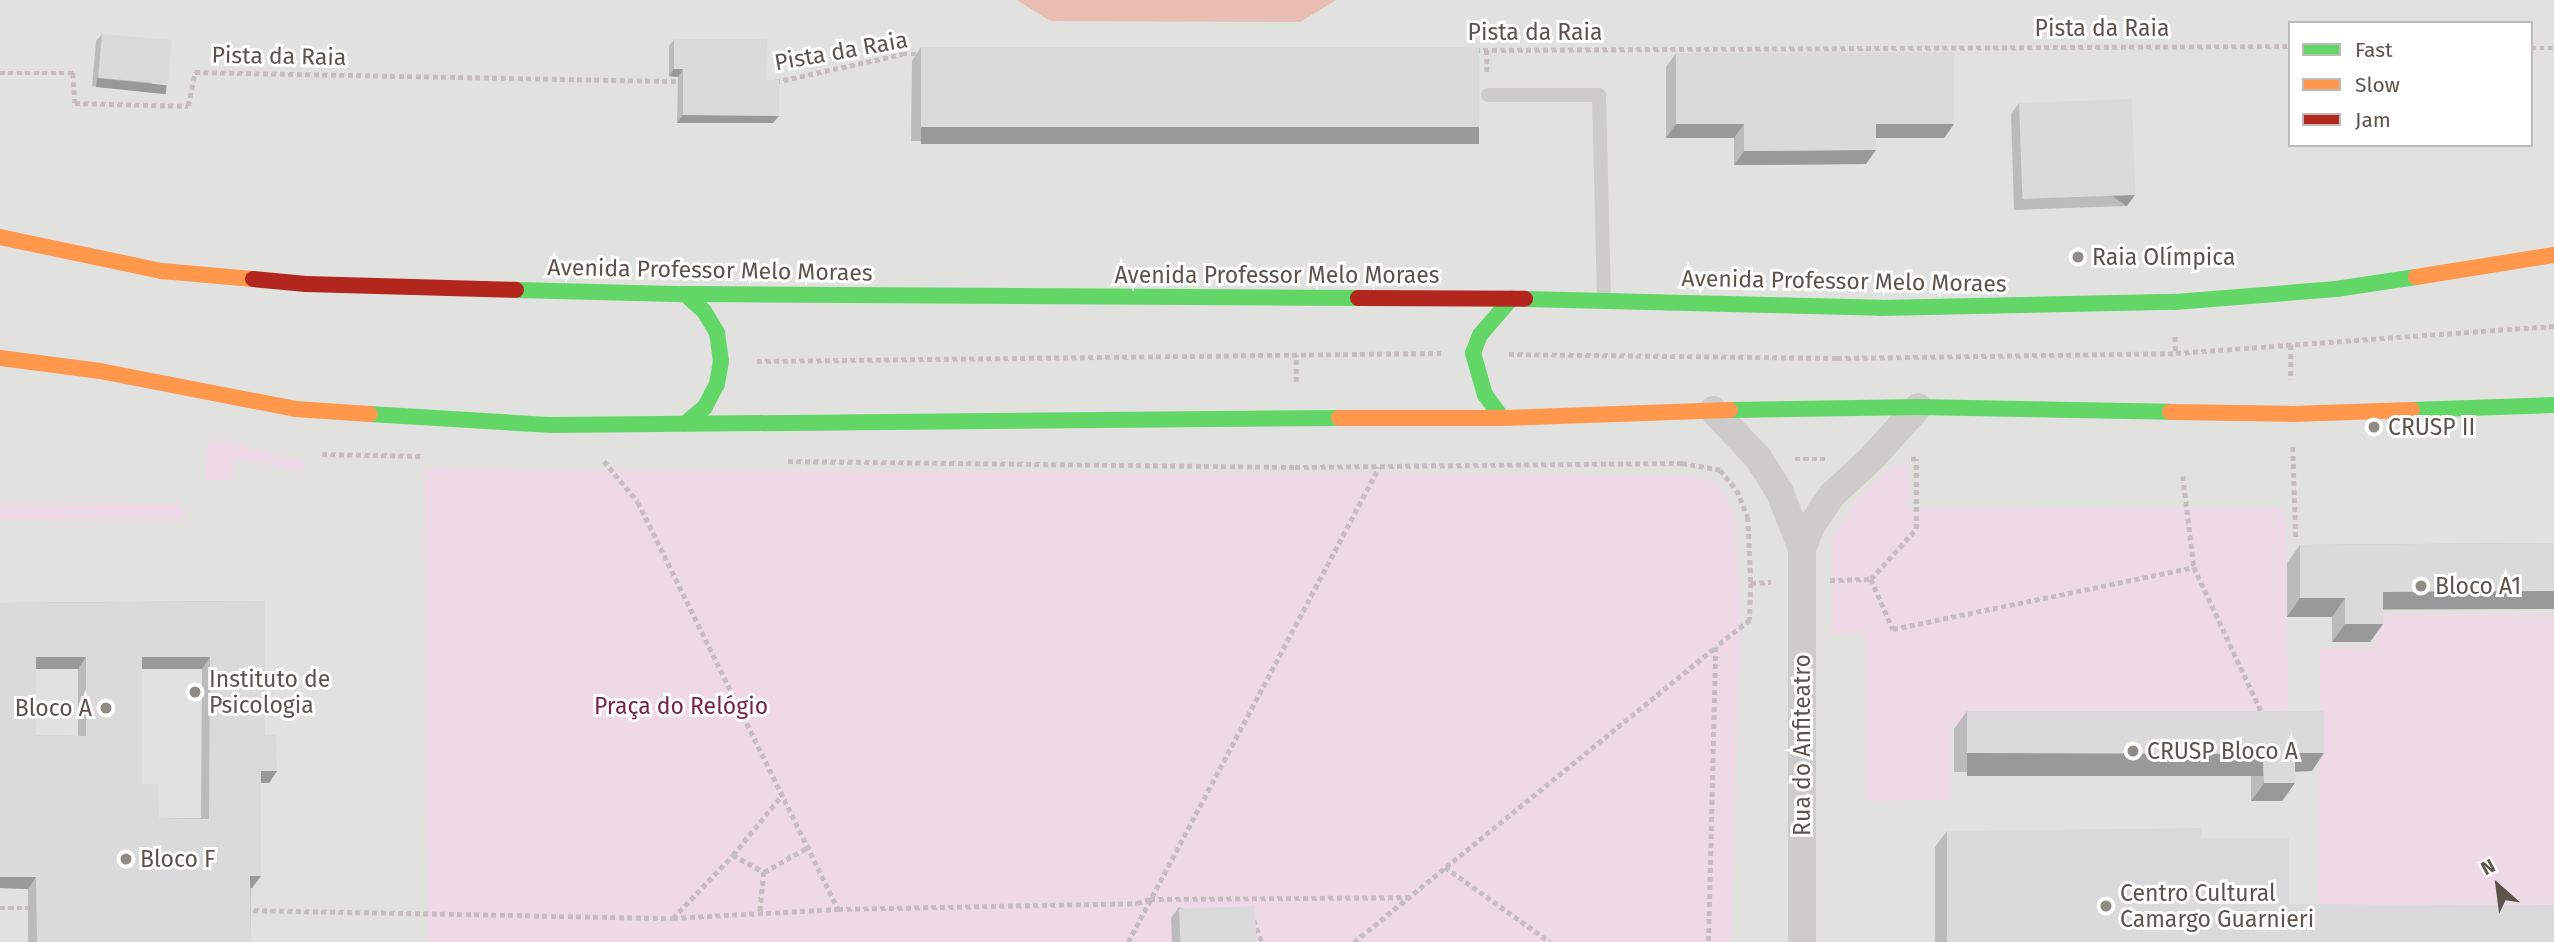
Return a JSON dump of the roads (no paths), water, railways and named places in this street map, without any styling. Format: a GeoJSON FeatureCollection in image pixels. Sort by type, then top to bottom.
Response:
{"type":"FeatureCollection","features":[{"type":"Feature","properties":{"kind":"street","name":"Avenida Professor Melo Moraes"},"geometry":{"type":"LineString","coordinates":[[0,237],[162,271],[306,284],[685,294],[1511,299],[1881,308],[2175,302],[2336,289],[2554,255]]}},
{"type":"Feature","properties":{"kind":"street"},"geometry":{"type":"LineString","coordinates":[[685,294],[704,311],[717,333],[721,361],[717,384],[705,407],[685,424]]}},
{"type":"Feature","properties":{"kind":"street"},"geometry":{"type":"LineString","coordinates":[[1502,418],[1485,396],[1473,353],[1480,335],[1511,299]]}},
{"type":"Feature","properties":{"kind":"street"},"geometry":{"type":"LineString","coordinates":[[0,358],[100,371],[295,409],[552,425],[1144,418],[1502,418],[1713,410],[1918,407],[2292,414],[2554,405]]}},
{"type":"Feature","properties":{"kind":"street","name":"Rua do Anfiteatro"},"geometry":{"type":"LineString","coordinates":[[1802,942],[1802,549],[1811,526],[1832,495],[1871,459],[1918,407]]}},
{"type":"Feature","properties":{"kind":"street","name":"Rua do Anfiteatro"},"geometry":{"type":"LineString","coordinates":[[1713,410],[1759,459],[1780,493],[1802,549]]}},
{"type":"Feature","properties":{"kind":"lane"},"geometry":{"type":"LineString","coordinates":[[1488,95],[1599,95],[1604,301]]}},
{"type":"Feature","properties":{"kind":"place","name":"Raia Olímpica"},"geometry":{"type":"Point","coordinates":[2078,257]}},
{"type":"Feature","properties":{"kind":"place","name":"CRUSP II"},"geometry":{"type":"Point","coordinates":[2374,427]}},
{"type":"Feature","properties":{"kind":"place","name":"Bloco A1"},"geometry":{"type":"Point","coordinates":[2421,586]}},
{"type":"Feature","properties":{"kind":"place","name":"Instituto de Psicologia"},"geometry":{"type":"Point","coordinates":[195,692]}},
{"type":"Feature","properties":{"kind":"place","name":"Bloco A"},"geometry":{"type":"Point","coordinates":[106,708]}},
{"type":"Feature","properties":{"kind":"place","name":"CRUSP Bloco A"},"geometry":{"type":"Point","coordinates":[2133,751]}},
{"type":"Feature","properties":{"kind":"place","name":"Bloco F"},"geometry":{"type":"Point","coordinates":[126,859]}},
{"type":"Feature","properties":{"kind":"place","name":"Centro Cultural Camargo Guarnieri"},"geometry":{"type":"Point","coordinates":[2106,906]}},
{"type":"Feature","properties":{"kind":"park label","name":"Praça do Relógio"},"geometry":{"type":"Point","coordinates":[681,706]}}]}
